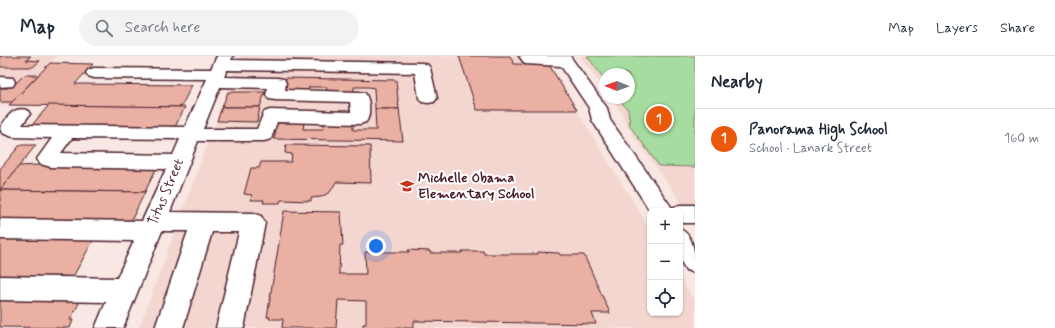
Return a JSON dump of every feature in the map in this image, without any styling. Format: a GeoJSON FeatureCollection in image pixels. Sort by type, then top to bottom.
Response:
{"type":"FeatureCollection","features":[{"type":"Feature","properties":{"kind":"street"},"geometry":{"type":"LineString","coordinates":[[527,56],[530,61],[564,58],[598,108],[601,120],[660,208]]}},
{"type":"Feature","properties":{"kind":"street"},"geometry":{"type":"LineString","coordinates":[[94,73],[219,69],[422,68],[428,98]]}},
{"type":"Feature","properties":{"kind":"street"},"geometry":{"type":"LineString","coordinates":[[21,114],[9,129],[13,131],[264,135],[278,83],[219,69]]}},
{"type":"Feature","properties":{"kind":"street","name":"Titus Street"},"geometry":{"type":"LineString","coordinates":[[109,328],[190,134],[219,69]]}},
{"type":"Feature","properties":{"kind":"street"},"geometry":{"type":"LineString","coordinates":[[270,116],[360,118],[359,97],[275,95]]}},
{"type":"Feature","properties":{"kind":"street"},"geometry":{"type":"LineString","coordinates":[[67,132],[47,159],[179,162]]}},
{"type":"Feature","properties":{"kind":"street"},"geometry":{"type":"LineString","coordinates":[[683,214],[695,214]]}},
{"type":"Feature","properties":{"kind":"street"},"geometry":{"type":"LineString","coordinates":[[168,328],[203,222]]}},
{"type":"Feature","properties":{"kind":"street"},"geometry":{"type":"LineString","coordinates":[[0,229],[152,226],[203,222],[253,223],[230,328]]}},
{"type":"Feature","properties":{"kind":"street"},"geometry":{"type":"LineString","coordinates":[[683,244],[695,262]]}},
{"type":"Feature","properties":{"kind":"street"},"geometry":{"type":"LineString","coordinates":[[0,288],[124,290]]}},
{"type":"Feature","properties":{"kind":"shaded area"},"geometry":{"type":"Polygon","coordinates":[[[0,56],[57,56],[9,105],[0,105],[0,56]]]}},
{"type":"Feature","properties":{"kind":"shaded area","name":"Michelle Obama Elementary School"},"geometry":{"type":"Polygon","coordinates":[[[240,56],[543,56],[647,224],[647,316],[683,316],[683,283],[695,302],[695,328],[139,328],[240,56]]]}},
{"type":"Feature","properties":{"kind":"shaded area"},"geometry":{"type":"Polygon","coordinates":[[[580,56],[695,56],[695,221],[626,125],[621,112],[615,104],[635,104],[635,68],[599,68],[599,82],[580,56]]]}},
{"type":"Feature","properties":{"kind":"green space"},"geometry":{"type":"Polygon","coordinates":[[[587,56],[695,56],[695,167],[659,166],[630,126],[628,110],[623,104],[635,104],[635,68],[599,68],[599,72],[587,56]]]}},
{"type":"Feature","properties":{"kind":"building"},"geometry":{"type":"Polygon","coordinates":[[[0,56],[31,56],[26,60],[40,61],[33,67],[0,67],[0,56]]]}},
{"type":"Feature","properties":{"kind":"building"},"geometry":{"type":"Polygon","coordinates":[[[459,56],[510,56],[514,64],[549,65],[577,110],[477,110],[459,56]]]}},
{"type":"Feature","properties":{"kind":"building"},"geometry":{"type":"Polygon","coordinates":[[[50,63],[93,64],[75,84],[192,85],[181,107],[9,105],[50,63]]]}},
{"type":"Feature","properties":{"kind":"building"},"geometry":{"type":"Polygon","coordinates":[[[24,75],[38,75],[12,102],[0,102],[0,88],[13,86],[24,75]]]}},
{"type":"Feature","properties":{"kind":"building"},"geometry":{"type":"Polygon","coordinates":[[[286,78],[396,80],[399,109],[375,109],[374,88],[354,87],[354,92],[326,92],[327,87],[309,87],[308,92],[282,91],[286,78]]]}},
{"type":"Feature","properties":{"kind":"building"},"geometry":{"type":"Polygon","coordinates":[[[228,92],[265,92],[260,107],[222,107],[228,92]]]}},
{"type":"Feature","properties":{"kind":"building"},"geometry":{"type":"Polygon","coordinates":[[[49,105],[185,107],[175,127],[31,126],[49,105]]]}},
{"type":"Feature","properties":{"kind":"building"},"geometry":{"type":"Polygon","coordinates":[[[222,107],[260,107],[257,122],[217,121],[222,107]]]}},
{"type":"Feature","properties":{"kind":"building"},"geometry":{"type":"Polygon","coordinates":[[[375,109],[399,109],[403,141],[274,139],[276,131],[273,131],[275,122],[304,123],[303,129],[323,129],[324,123],[353,123],[353,130],[376,130],[375,109]]]}},
{"type":"Feature","properties":{"kind":"building"},"geometry":{"type":"Polygon","coordinates":[[[20,145],[36,145],[0,190],[0,169],[20,145]]]}},
{"type":"Feature","properties":{"kind":"building"},"geometry":{"type":"Polygon","coordinates":[[[286,145],[370,146],[371,183],[336,182],[330,192],[321,197],[311,198],[311,201],[281,200],[280,203],[263,203],[264,200],[251,200],[252,195],[244,194],[251,168],[259,168],[261,162],[291,162],[292,154],[285,153],[286,145]]]}},
{"type":"Feature","properties":{"kind":"building"},"geometry":{"type":"Polygon","coordinates":[[[19,166],[157,167],[145,192],[0,190],[19,166]]]}},
{"type":"Feature","properties":{"kind":"building"},"geometry":{"type":"Polygon","coordinates":[[[0,190],[145,192],[131,221],[0,219],[0,190]]]}},
{"type":"Feature","properties":{"kind":"building"},"geometry":{"type":"Polygon","coordinates":[[[284,211],[341,212],[343,245],[340,245],[339,274],[366,274],[365,252],[409,252],[408,250],[430,251],[430,253],[462,253],[462,251],[483,251],[484,254],[538,254],[538,252],[559,253],[560,255],[584,255],[610,313],[592,313],[596,324],[414,321],[414,328],[363,328],[363,324],[366,324],[366,301],[338,300],[336,328],[282,328],[283,319],[269,319],[270,317],[267,317],[284,211]]]}},
{"type":"Feature","properties":{"kind":"building"},"geometry":{"type":"Polygon","coordinates":[[[0,237],[95,237],[69,284],[0,283],[0,237]]]}},
{"type":"Feature","properties":{"kind":"building"},"geometry":{"type":"Polygon","coordinates":[[[0,289],[85,292],[70,320],[73,320],[70,328],[0,327],[0,289]]]}},
{"type":"Feature","properties":{"kind":"place","name":"Panorama High School"},"geometry":{"type":"Point","coordinates":[659,119]}},
{"type":"Feature","properties":{"kind":"place","name":"Michelle Obama Elementary School"},"geometry":{"type":"Point","coordinates":[407,186]}}]}
